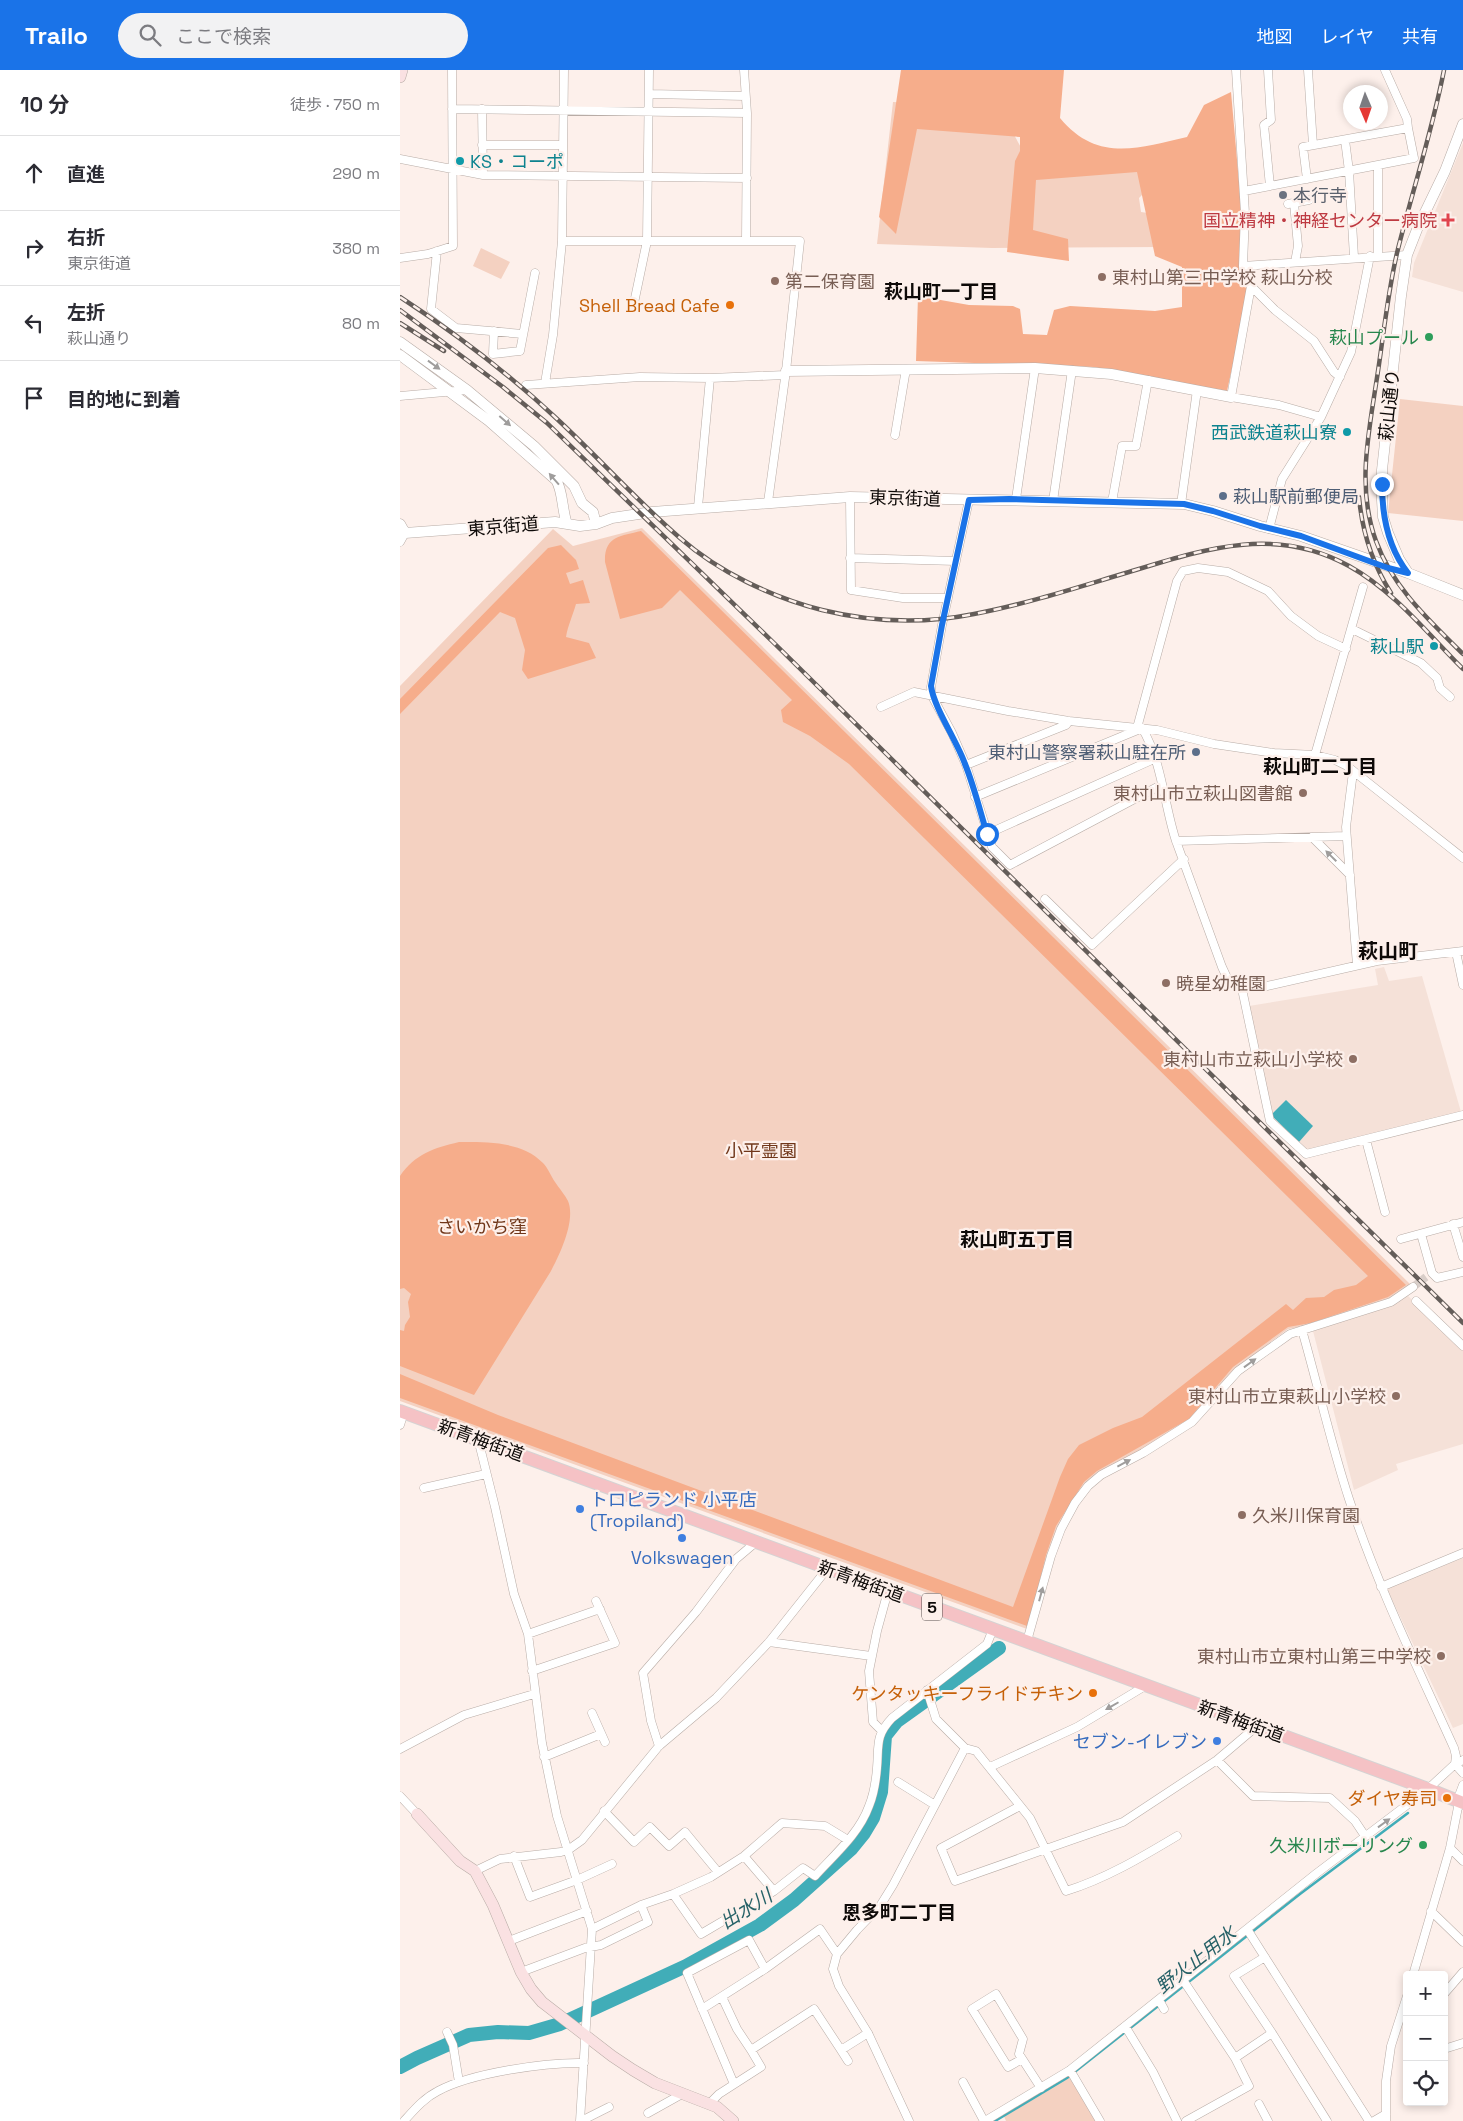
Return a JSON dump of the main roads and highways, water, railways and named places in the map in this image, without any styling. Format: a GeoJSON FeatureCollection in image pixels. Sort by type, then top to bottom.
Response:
{"type":"FeatureCollection","features":[{"type":"Feature","properties":{"kind":"main road"},"geometry":{"type":"LineString","coordinates":[[400,76],[402,70]]}},
{"type":"Feature","properties":{"kind":"main road","name":"新青梅街道"},"geometry":{"type":"LineString","coordinates":[[401,1416],[478,1439],[1460,1802]]}},
{"type":"Feature","properties":{"kind":"main road"},"geometry":{"type":"LineString","coordinates":[[417,1814],[460,1861],[475,1871],[493,1905],[521,1972],[537,1997],[612,2056],[633,2070],[655,2083],[716,2107],[733,2121]]}},
{"type":"Feature","properties":{"kind":"water"},"geometry":{"type":"Polygon","coordinates":[[[1286,1100],[1313,1126],[1299,1142],[1271,1115],[1286,1100]]]}},
{"type":"Feature","properties":{"kind":"waterway","name":"出水川"},"geometry":{"type":"LineString","coordinates":[[400,2067],[469,2035],[498,2032],[529,2033],[560,2024],[686,1966],[760,1925],[794,1900],[851,1849],[864,1833],[873,1818],[881,1792],[885,1736],[897,1721],[999,1648]]}},
{"type":"Feature","properties":{"kind":"waterway","name":"野火止用水"},"geometry":{"type":"LineString","coordinates":[[995,2121],[1067,2078],[1300,1894],[1408,1813]]}},
{"type":"Feature","properties":{"kind":"tunnel"},"geometry":{"type":"LineString","coordinates":[[1413,1287],[1426,1277]]}},
{"type":"Feature","properties":{"kind":"railway"},"geometry":{"type":"LineString","coordinates":[[1444,70],[1434,116],[1394,269],[1367,443],[1366,482],[1370,521],[1383,558],[1392,574],[1413,602],[1463,654]]}},
{"type":"Feature","properties":{"kind":"railway"},"geometry":{"type":"LineString","coordinates":[[400,297],[461,339],[538,401],[664,524],[695,550],[711,562],[746,582],[803,605],[841,614],[878,619],[917,620],[955,617],[1052,595],[1212,549],[1239,545],[1267,544],[1294,546],[1321,554],[1349,566],[1365,576],[1396,600],[1463,669]]}},
{"type":"Feature","properties":{"kind":"railway"},"geometry":{"type":"LineString","coordinates":[[400,310],[503,387],[547,423],[775,644],[1463,1323]]}},
{"type":"Feature","properties":{"kind":"railway"},"geometry":{"type":"LineString","coordinates":[[400,323],[444,351]]}},
{"type":"Feature","properties":{"kind":"railway"},"geometry":{"type":"LineString","coordinates":[[1359,497],[1365,534],[1378,570],[1391,593]]}},
{"type":"Feature","properties":{"kind":"place","name":"KS・コーポ"},"geometry":{"type":"Point","coordinates":[460,161]}},
{"type":"Feature","properties":{"kind":"place","name":"本行寺"},"geometry":{"type":"Point","coordinates":[1283,195]}},
{"type":"Feature","properties":{"kind":"place","name":"国立精神・神経センター病院"},"geometry":{"type":"Point","coordinates":[1448,220]}},
{"type":"Feature","properties":{"kind":"place","name":"東村山第三中学校 萩山分校"},"geometry":{"type":"Point","coordinates":[1102,277]}},
{"type":"Feature","properties":{"kind":"place","name":"第二保育園"},"geometry":{"type":"Point","coordinates":[775,281]}},
{"type":"Feature","properties":{"kind":"place","name":"Shell Bread Cafe"},"geometry":{"type":"Point","coordinates":[730,305]}},
{"type":"Feature","properties":{"kind":"place","name":"萩山プール"},"geometry":{"type":"Point","coordinates":[1429,337]}},
{"type":"Feature","properties":{"kind":"place","name":"西武鉄道萩山寮"},"geometry":{"type":"Point","coordinates":[1347,432]}},
{"type":"Feature","properties":{"kind":"place","name":"萩山駅前郵便局"},"geometry":{"type":"Point","coordinates":[1223,496]}},
{"type":"Feature","properties":{"kind":"place","name":"萩山駅"},"geometry":{"type":"Point","coordinates":[1434,646]}},
{"type":"Feature","properties":{"kind":"place","name":"東村山警察署萩山駐在所"},"geometry":{"type":"Point","coordinates":[1196,752]}},
{"type":"Feature","properties":{"kind":"place","name":"東村山市立萩山図書館"},"geometry":{"type":"Point","coordinates":[1303,793]}},
{"type":"Feature","properties":{"kind":"place","name":"暁星幼稚園"},"geometry":{"type":"Point","coordinates":[1166,983]}},
{"type":"Feature","properties":{"kind":"place","name":"東村山市立萩山小学校"},"geometry":{"type":"Point","coordinates":[1353,1059]}},
{"type":"Feature","properties":{"kind":"place","name":"東村山市立東萩山小学校"},"geometry":{"type":"Point","coordinates":[1396,1396]}},
{"type":"Feature","properties":{"kind":"place","name":"トロピランド 小平店 (Tropiland)"},"geometry":{"type":"Point","coordinates":[580,1509]}},
{"type":"Feature","properties":{"kind":"place","name":"久米川保育園"},"geometry":{"type":"Point","coordinates":[1242,1515]}},
{"type":"Feature","properties":{"kind":"place","name":"Volkswagen"},"geometry":{"type":"Point","coordinates":[682,1538]}},
{"type":"Feature","properties":{"kind":"place","name":"東村山市立東村山第三中学校"},"geometry":{"type":"Point","coordinates":[1441,1656]}},
{"type":"Feature","properties":{"kind":"place","name":"ケンタッキーフライドチキン"},"geometry":{"type":"Point","coordinates":[1093,1693]}},
{"type":"Feature","properties":{"kind":"place","name":"セブン-イレブン"},"geometry":{"type":"Point","coordinates":[1217,1741]}},
{"type":"Feature","properties":{"kind":"place","name":"ダイヤ寿司"},"geometry":{"type":"Point","coordinates":[1447,1798]}},
{"type":"Feature","properties":{"kind":"place","name":"久米川ボーリング"},"geometry":{"type":"Point","coordinates":[1423,1845]}},
{"type":"Feature","properties":{"kind":"district","name":"萩山町一丁目"},"geometry":{"type":"Point","coordinates":[941,291]}},
{"type":"Feature","properties":{"kind":"district","name":"萩山町二丁目"},"geometry":{"type":"Point","coordinates":[1320,766]}},
{"type":"Feature","properties":{"kind":"district","name":"萩山町"},"geometry":{"type":"Point","coordinates":[1388,951]}},
{"type":"Feature","properties":{"kind":"district","name":"萩山町五丁目"},"geometry":{"type":"Point","coordinates":[1017,1239]}},
{"type":"Feature","properties":{"kind":"district","name":"恩多町二丁目"},"geometry":{"type":"Point","coordinates":[899,1912]}},
{"type":"Feature","properties":{"kind":"park label","name":"小平霊園"},"geometry":{"type":"Point","coordinates":[761,1150]}},
{"type":"Feature","properties":{"kind":"park label","name":"さいかち窪"},"geometry":{"type":"Point","coordinates":[482,1226]}}]}
